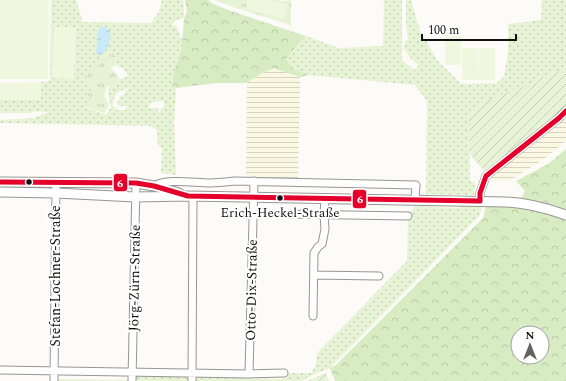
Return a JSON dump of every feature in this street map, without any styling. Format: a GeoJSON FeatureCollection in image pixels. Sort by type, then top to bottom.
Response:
{"type":"FeatureCollection","features":[{"type":"Feature","properties":{"kind":"street"},"geometry":{"type":"LineString","coordinates":[[480,201],[480,193],[486,176],[566,111]]}},
{"type":"Feature","properties":{"kind":"street"},"geometry":{"type":"LineString","coordinates":[[154,186],[166,182],[211,183],[235,181],[416,185],[416,200]]}},
{"type":"Feature","properties":{"kind":"street"},"geometry":{"type":"LineString","coordinates":[[0,182],[136,183],[154,186],[190,196]]}},
{"type":"Feature","properties":{"kind":"street","name":"Stefan-Lochner-Straße"},"geometry":{"type":"LineString","coordinates":[[54,381],[56,182]]}},
{"type":"Feature","properties":{"kind":"street","name":"Otto-Dix-Straße"},"geometry":{"type":"LineString","coordinates":[[249,374],[254,182]]}},
{"type":"Feature","properties":{"kind":"street","name":"Jörg-Zürn-Straße"},"geometry":{"type":"LineString","coordinates":[[132,381],[136,183]]}},
{"type":"Feature","properties":{"kind":"street"},"geometry":{"type":"LineString","coordinates":[[0,192],[135,197],[190,196],[480,201],[518,203],[556,211],[566,215]]}},
{"type":"Feature","properties":{"kind":"street"},"geometry":{"type":"LineString","coordinates":[[190,196],[192,381]]}},
{"type":"Feature","properties":{"kind":"street"},"geometry":{"type":"LineString","coordinates":[[313,316],[314,253],[322,244],[325,229],[325,198]]}},
{"type":"Feature","properties":{"kind":"street"},"geometry":{"type":"LineString","coordinates":[[286,214],[408,216]]}},
{"type":"Feature","properties":{"kind":"street"},"geometry":{"type":"LineString","coordinates":[[314,275],[379,276]]}},
{"type":"Feature","properties":{"kind":"street"},"geometry":{"type":"LineString","coordinates":[[0,370],[249,374],[284,373]]}},
{"type":"Feature","properties":{"kind":"shaded area"},"geometry":{"type":"Polygon","coordinates":[[[273,68],[300,77],[298,182],[254,181],[246,174],[247,83],[273,68]]]}},
{"type":"Feature","properties":{"kind":"shaded area"},"geometry":{"type":"Polygon","coordinates":[[[566,117],[566,141],[544,159],[509,181],[489,180],[492,176],[566,117]]]}},
{"type":"Feature","properties":{"kind":"green space"},"geometry":{"type":"Polygon","coordinates":[[[0,0],[49,0],[48,79],[0,79],[0,0]]]}},
{"type":"Feature","properties":{"kind":"green space"},"geometry":{"type":"Polygon","coordinates":[[[51,0],[76,0],[83,22],[151,23],[159,12],[162,0],[183,0],[184,18],[174,21],[172,25],[177,27],[180,37],[183,39],[172,87],[176,88],[174,123],[176,175],[161,173],[162,148],[158,145],[157,130],[151,126],[0,123],[0,120],[34,118],[48,112],[35,111],[30,113],[0,113],[0,100],[41,99],[41,82],[50,81],[51,0]],[[110,36],[97,44],[96,51],[107,48],[110,36]],[[105,52],[99,65],[92,71],[88,83],[89,85],[93,86],[91,91],[88,91],[88,96],[94,100],[87,101],[86,108],[106,115],[111,107],[108,89],[115,83],[128,76],[123,68],[115,65],[117,59],[105,52]],[[133,87],[118,92],[114,98],[113,106],[118,110],[126,110],[127,106],[119,106],[117,104],[120,97],[126,93],[125,90],[133,87]],[[162,101],[150,103],[149,108],[158,108],[158,113],[164,107],[164,102],[162,101]]]}},
{"type":"Feature","properties":{"kind":"green space"},"geometry":{"type":"Polygon","coordinates":[[[185,0],[208,0],[213,4],[234,12],[306,36],[286,59],[294,69],[308,75],[300,77],[273,68],[247,83],[217,83],[176,88],[172,87],[175,68],[182,47],[184,18],[187,12],[185,0]]]}},
{"type":"Feature","properties":{"kind":"green space"},"geometry":{"type":"Polygon","coordinates":[[[214,0],[291,0],[291,25],[236,8],[214,0]]]}},
{"type":"Feature","properties":{"kind":"green space"},"geometry":{"type":"Polygon","coordinates":[[[248,0],[268,0],[288,5],[284,19],[246,9],[248,0]]]}},
{"type":"Feature","properties":{"kind":"green space"},"geometry":{"type":"Polygon","coordinates":[[[384,0],[402,0],[402,60],[414,70],[419,65],[411,59],[404,49],[405,41],[408,40],[406,0],[411,0],[419,28],[437,60],[461,84],[497,83],[504,76],[508,53],[508,24],[541,20],[542,0],[566,0],[566,69],[532,80],[532,84],[493,97],[469,111],[470,182],[475,182],[474,195],[426,194],[427,101],[415,85],[308,75],[294,69],[286,59],[306,36],[339,48],[383,46],[384,0]]]}},
{"type":"Feature","properties":{"kind":"green space"},"geometry":{"type":"Polygon","coordinates":[[[54,27],[76,27],[74,79],[52,78],[54,27]]]}},
{"type":"Feature","properties":{"kind":"green space"},"geometry":{"type":"Polygon","coordinates":[[[445,33],[461,33],[461,65],[445,65],[445,33]]]}},
{"type":"Feature","properties":{"kind":"green space"},"geometry":{"type":"Polygon","coordinates":[[[462,48],[478,48],[479,80],[462,80],[462,48]]]}},
{"type":"Feature","properties":{"kind":"green space"},"geometry":{"type":"Polygon","coordinates":[[[479,48],[495,48],[495,80],[479,80],[479,48]]]}},
{"type":"Feature","properties":{"kind":"green space"},"geometry":{"type":"Polygon","coordinates":[[[105,52],[112,52],[117,59],[115,65],[110,69],[115,72],[120,79],[116,83],[107,87],[104,96],[109,105],[104,113],[87,107],[87,101],[94,100],[85,93],[85,89],[91,91],[93,86],[85,82],[86,76],[99,65],[105,52]]]}},
{"type":"Feature","properties":{"kind":"green space"},"geometry":{"type":"Polygon","coordinates":[[[566,69],[566,106],[558,114],[484,171],[469,153],[469,111],[493,97],[531,84],[532,80],[566,69]]]}},
{"type":"Feature","properties":{"kind":"green space"},"geometry":{"type":"Polygon","coordinates":[[[41,82],[41,100],[0,100],[0,83],[41,82]]]}},
{"type":"Feature","properties":{"kind":"green space"},"geometry":{"type":"Polygon","coordinates":[[[566,149],[566,381],[335,381],[330,368],[336,365],[483,218],[486,206],[517,207],[525,191],[516,181],[548,164],[566,149]]]}},
{"type":"Feature","properties":{"kind":"green space"},"geometry":{"type":"Polygon","coordinates":[[[460,203],[483,205],[479,216],[330,368],[301,381],[57,381],[57,379],[132,380],[132,376],[282,379],[290,373],[312,373],[315,367],[318,352],[407,261],[408,216],[415,206],[460,208],[460,203]]]}},
{"type":"Feature","properties":{"kind":"green space"},"geometry":{"type":"Polygon","coordinates":[[[326,373],[329,381],[307,381],[326,373]]]}},
{"type":"Feature","properties":{"kind":"water"},"geometry":{"type":"Polygon","coordinates":[[[101,26],[109,30],[110,38],[108,46],[103,54],[98,55],[96,51],[97,35],[101,26]]]}},
{"type":"Feature","properties":{"kind":"transit line","name":"6"},"geometry":{"type":"LineString","coordinates":[[480,201],[480,193],[486,176],[566,111]]}},
{"type":"Feature","properties":{"kind":"transit line","name":"6"},"geometry":{"type":"LineString","coordinates":[[0,182],[136,183],[154,186],[188,196],[480,201]]}},
{"type":"Feature","properties":{"kind":"place","name":"Erich-Heckel-Straße"},"geometry":{"type":"Point","coordinates":[280,198]}}]}
